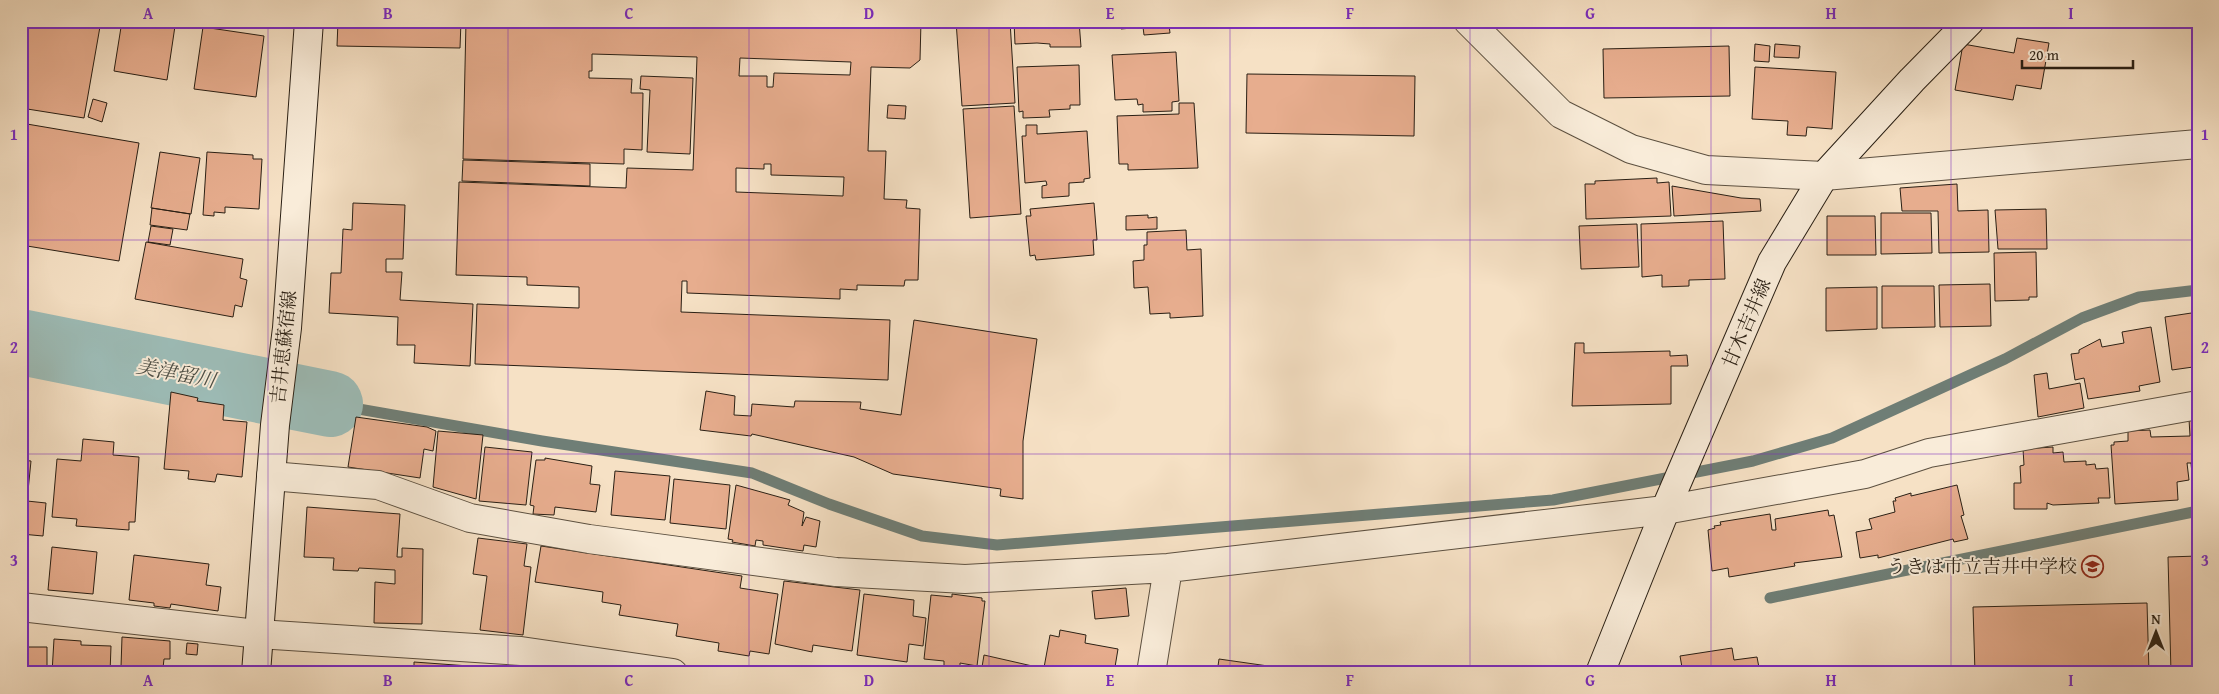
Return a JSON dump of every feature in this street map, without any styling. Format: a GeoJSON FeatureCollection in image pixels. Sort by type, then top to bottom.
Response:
{"type":"FeatureCollection","features":[{"type":"Feature","properties":{"kind":"street","name":"吉井恵蘇宿線"},"geometry":{"type":"LineString","coordinates":[[256,673],[275,425],[287,328],[309,21]]}},
{"type":"Feature","properties":{"kind":"street"},"geometry":{"type":"LineString","coordinates":[[1468,21],[1561,114],[1631,149],[1706,170],[1824,176],[2198,144]]}},
{"type":"Feature","properties":{"kind":"street","name":"甘木吉井線"},"geometry":{"type":"LineString","coordinates":[[1600,673],[1667,506],[1772,262],[1824,176],[1912,80],[1970,21]]}},
{"type":"Feature","properties":{"kind":"street"},"geometry":{"type":"LineString","coordinates":[[271,476],[378,485],[470,518],[589,539],[836,572],[965,579],[1168,568],[1667,506],[1866,474],[1929,453],[2198,405]]}},
{"type":"Feature","properties":{"kind":"street"},"geometry":{"type":"LineString","coordinates":[[1151,673],[1168,568]]}},
{"type":"Feature","properties":{"kind":"street"},"geometry":{"type":"LineString","coordinates":[[21,607],[258,634],[521,650],[673,673]]}},
{"type":"Feature","properties":{"kind":"building"},"geometry":{"type":"Polygon","coordinates":[[[21,21],[101,21],[84,118],[21,108],[21,21]]]}},
{"type":"Feature","properties":{"kind":"building"},"geometry":{"type":"Polygon","coordinates":[[[122,21],[147,21],[175,26],[167,80],[114,71],[122,21]]]}},
{"type":"Feature","properties":{"kind":"building"},"geometry":{"type":"Polygon","coordinates":[[[338,21],[461,21],[460,48],[337,46],[338,21]]]}},
{"type":"Feature","properties":{"kind":"building"},"geometry":{"type":"Polygon","coordinates":[[[466,21],[921,21],[920,60],[910,68],[871,67],[868,151],[886,151],[884,199],[907,200],[906,208],[920,209],[918,280],[905,280],[904,286],[857,285],[857,290],[840,289],[840,299],[687,293],[687,281],[682,281],[681,312],[890,320],[888,380],[475,364],[477,304],[579,308],[579,287],[527,285],[527,277],[456,275],[459,182],[626,188],[627,168],[693,170],[697,57],[592,54],[592,71],[589,71],[589,78],[632,79],[631,93],[643,93],[642,150],[624,149],[624,164],[463,159],[466,21]],[[740,58],[739,76],[767,76],[767,87],[773,87],[774,73],[850,75],[851,62],[740,58]],[[764,164],[764,169],[736,168],[736,192],[843,196],[844,177],[771,175],[771,164],[764,164]]]}},
{"type":"Feature","properties":{"kind":"building"},"geometry":{"type":"Polygon","coordinates":[[[956,21],[1010,21],[1015,103],[962,106],[956,21]]]}},
{"type":"Feature","properties":{"kind":"building"},"geometry":{"type":"Polygon","coordinates":[[[1014,21],[1079,21],[1081,47],[1050,47],[1050,44],[1037,43],[1015,44],[1014,21]]]}},
{"type":"Feature","properties":{"kind":"building"},"geometry":{"type":"Polygon","coordinates":[[[1109,21],[1173,21],[1173,25],[1169,25],[1170,33],[1144,35],[1143,27],[1121,29],[1121,26],[1110,27],[1109,21]]]}},
{"type":"Feature","properties":{"kind":"building"},"geometry":{"type":"Polygon","coordinates":[[[203,27],[264,36],[256,97],[194,89],[203,27]]]}},
{"type":"Feature","properties":{"kind":"building"},"geometry":{"type":"Polygon","coordinates":[[[2017,38],[2049,43],[2041,89],[2016,85],[2013,100],[1955,90],[1963,44],[2014,53],[2017,38]]]}},
{"type":"Feature","properties":{"kind":"building"},"geometry":{"type":"Polygon","coordinates":[[[1755,44],[1770,46],[1769,62],[1754,61],[1755,44]]]}},
{"type":"Feature","properties":{"kind":"building"},"geometry":{"type":"Polygon","coordinates":[[[1775,44],[1800,46],[1799,58],[1774,57],[1775,44]]]}},
{"type":"Feature","properties":{"kind":"building"},"geometry":{"type":"Polygon","coordinates":[[[1729,46],[1730,96],[1604,98],[1603,49],[1729,46]]]}},
{"type":"Feature","properties":{"kind":"building"},"geometry":{"type":"Polygon","coordinates":[[[1176,52],[1179,101],[1172,102],[1172,111],[1143,112],[1143,104],[1138,105],[1137,99],[1115,100],[1112,55],[1176,52]]]}},
{"type":"Feature","properties":{"kind":"building"},"geometry":{"type":"Polygon","coordinates":[[[1079,65],[1080,105],[1070,105],[1070,109],[1049,110],[1050,117],[1023,118],[1023,111],[1019,112],[1017,67],[1079,65]]]}},
{"type":"Feature","properties":{"kind":"building"},"geometry":{"type":"Polygon","coordinates":[[[1755,67],[1836,72],[1832,129],[1807,127],[1806,136],[1787,135],[1788,121],[1752,119],[1755,67]]]}},
{"type":"Feature","properties":{"kind":"building"},"geometry":{"type":"Polygon","coordinates":[[[1247,74],[1415,76],[1414,136],[1246,133],[1247,74]]]}},
{"type":"Feature","properties":{"kind":"building"},"geometry":{"type":"Polygon","coordinates":[[[641,76],[693,78],[690,154],[647,152],[650,90],[640,89],[641,76]]]}},
{"type":"Feature","properties":{"kind":"building"},"geometry":{"type":"Polygon","coordinates":[[[93,99],[107,103],[102,122],[88,117],[93,99]]]}},
{"type":"Feature","properties":{"kind":"building"},"geometry":{"type":"Polygon","coordinates":[[[1179,103],[1194,103],[1198,168],[1128,170],[1128,164],[1119,164],[1117,116],[1179,114],[1179,103]]]}},
{"type":"Feature","properties":{"kind":"building"},"geometry":{"type":"Polygon","coordinates":[[[888,105],[906,106],[905,119],[887,118],[888,105]]]}},
{"type":"Feature","properties":{"kind":"building"},"geometry":{"type":"Polygon","coordinates":[[[1014,106],[1021,214],[970,218],[963,109],[1014,106]]]}},
{"type":"Feature","properties":{"kind":"building"},"geometry":{"type":"Polygon","coordinates":[[[21,123],[139,143],[119,261],[21,245],[21,123]]]}},
{"type":"Feature","properties":{"kind":"building"},"geometry":{"type":"Polygon","coordinates":[[[1026,125],[1037,125],[1037,134],[1087,131],[1090,178],[1084,179],[1084,182],[1069,183],[1069,196],[1042,198],[1042,186],[1047,185],[1046,181],[1025,183],[1022,136],[1026,136],[1026,125]]]}},
{"type":"Feature","properties":{"kind":"building"},"geometry":{"type":"Polygon","coordinates":[[[160,152],[200,158],[191,214],[151,208],[160,152]]]}},
{"type":"Feature","properties":{"kind":"building"},"geometry":{"type":"Polygon","coordinates":[[[207,152],[253,155],[253,159],[262,159],[259,209],[225,207],[225,213],[214,212],[214,216],[203,215],[207,152]]]}},
{"type":"Feature","properties":{"kind":"building"},"geometry":{"type":"Polygon","coordinates":[[[463,160],[590,164],[590,186],[462,181],[463,160]]]}},
{"type":"Feature","properties":{"kind":"building"},"geometry":{"type":"Polygon","coordinates":[[[1657,178],[1657,183],[1669,182],[1671,216],[1586,219],[1585,184],[1595,184],[1595,181],[1657,178]]]}},
{"type":"Feature","properties":{"kind":"building"},"geometry":{"type":"Polygon","coordinates":[[[1957,184],[1958,211],[1988,210],[1989,252],[1939,253],[1938,211],[1902,211],[1900,188],[1957,184]]]}},
{"type":"Feature","properties":{"kind":"building"},"geometry":{"type":"Polygon","coordinates":[[[1672,186],[1741,198],[1760,199],[1761,211],[1674,216],[1672,186]]]}},
{"type":"Feature","properties":{"kind":"building"},"geometry":{"type":"Polygon","coordinates":[[[353,203],[405,205],[403,259],[386,259],[386,272],[402,272],[400,300],[473,304],[470,366],[414,363],[415,345],[397,345],[398,317],[329,313],[331,273],[341,273],[343,229],[352,230],[353,203]]]}},
{"type":"Feature","properties":{"kind":"building"},"geometry":{"type":"Polygon","coordinates":[[[1094,203],[1097,240],[1093,240],[1094,255],[1036,260],[1035,255],[1030,256],[1026,216],[1031,216],[1030,209],[1094,203]]]}},
{"type":"Feature","properties":{"kind":"building"},"geometry":{"type":"Polygon","coordinates":[[[152,208],[190,214],[187,230],[150,225],[152,208]]]}},
{"type":"Feature","properties":{"kind":"building"},"geometry":{"type":"Polygon","coordinates":[[[2046,209],[2047,249],[1998,249],[1995,210],[2046,209]]]}},
{"type":"Feature","properties":{"kind":"building"},"geometry":{"type":"Polygon","coordinates":[[[1881,213],[1931,213],[1932,253],[1881,254],[1881,213]]]}},
{"type":"Feature","properties":{"kind":"building"},"geometry":{"type":"Polygon","coordinates":[[[1148,215],[1148,218],[1157,217],[1157,229],[1126,230],[1126,216],[1148,215]]]}},
{"type":"Feature","properties":{"kind":"building"},"geometry":{"type":"Polygon","coordinates":[[[1827,216],[1875,216],[1876,255],[1827,255],[1827,216]]]}},
{"type":"Feature","properties":{"kind":"building"},"geometry":{"type":"Polygon","coordinates":[[[1723,221],[1725,279],[1689,280],[1689,286],[1662,287],[1662,275],[1642,277],[1641,224],[1723,221]]]}},
{"type":"Feature","properties":{"kind":"building"},"geometry":{"type":"Polygon","coordinates":[[[1637,224],[1639,267],[1581,269],[1579,226],[1637,224]]]}},
{"type":"Feature","properties":{"kind":"building"},"geometry":{"type":"Polygon","coordinates":[[[151,226],[173,229],[170,245],[148,242],[151,226]]]}},
{"type":"Feature","properties":{"kind":"building"},"geometry":{"type":"Polygon","coordinates":[[[1186,230],[1187,250],[1201,249],[1203,316],[1170,318],[1170,313],[1150,314],[1148,287],[1134,288],[1133,261],[1144,260],[1144,245],[1147,245],[1147,232],[1186,230]]]}},
{"type":"Feature","properties":{"kind":"building"},"geometry":{"type":"Polygon","coordinates":[[[146,242],[243,259],[240,278],[247,280],[242,307],[235,305],[233,317],[135,299],[146,242]]]}},
{"type":"Feature","properties":{"kind":"building"},"geometry":{"type":"Polygon","coordinates":[[[2036,252],[2037,297],[2029,297],[2029,300],[1995,301],[1994,253],[2036,252]]]}},
{"type":"Feature","properties":{"kind":"building"},"geometry":{"type":"Polygon","coordinates":[[[1990,284],[1991,326],[1940,327],[1939,285],[1990,284]]]}},
{"type":"Feature","properties":{"kind":"building"},"geometry":{"type":"Polygon","coordinates":[[[1882,286],[1934,286],[1935,327],[1882,328],[1882,286]]]}},
{"type":"Feature","properties":{"kind":"building"},"geometry":{"type":"Polygon","coordinates":[[[1877,287],[1877,329],[1826,331],[1826,288],[1877,287]]]}},
{"type":"Feature","properties":{"kind":"building"},"geometry":{"type":"Polygon","coordinates":[[[2198,312],[2198,372],[2194,373],[2193,367],[2172,370],[2165,317],[2198,312]]]}},
{"type":"Feature","properties":{"kind":"building"},"geometry":{"type":"Polygon","coordinates":[[[914,320],[1037,339],[1023,441],[1023,499],[1000,496],[1001,489],[893,474],[854,457],[752,434],[751,436],[700,430],[706,391],[735,396],[734,415],[751,416],[752,404],[794,407],[795,401],[861,402],[860,409],[901,415],[914,320]]]}},
{"type":"Feature","properties":{"kind":"building"},"geometry":{"type":"Polygon","coordinates":[[[2151,327],[2160,382],[2139,386],[2140,391],[2088,399],[2084,378],[2075,380],[2071,354],[2079,353],[2079,350],[2100,339],[2102,347],[2124,343],[2122,332],[2151,327]]]}},
{"type":"Feature","properties":{"kind":"building"},"geometry":{"type":"Polygon","coordinates":[[[1575,343],[1584,343],[1584,353],[1670,351],[1670,356],[1687,355],[1688,366],[1671,366],[1671,404],[1572,406],[1575,343]]]}},
{"type":"Feature","properties":{"kind":"building"},"geometry":{"type":"Polygon","coordinates":[[[2047,373],[2049,389],[2080,383],[2084,408],[2038,417],[2034,375],[2047,373]]]}},
{"type":"Feature","properties":{"kind":"building"},"geometry":{"type":"Polygon","coordinates":[[[171,392],[198,398],[197,401],[224,405],[223,420],[247,422],[242,477],[217,474],[215,482],[188,479],[189,471],[164,469],[171,392]]]}},
{"type":"Feature","properties":{"kind":"building"},"geometry":{"type":"Polygon","coordinates":[[[356,417],[427,427],[436,431],[433,451],[424,449],[420,478],[348,467],[356,417]]]}},
{"type":"Feature","properties":{"kind":"building"},"geometry":{"type":"Polygon","coordinates":[[[2189,419],[2198,419],[2198,491],[2196,485],[2193,485],[2191,463],[2187,463],[2189,480],[2177,482],[2178,500],[2115,504],[2111,445],[2114,445],[2114,442],[2128,441],[2128,431],[2150,430],[2151,437],[2190,436],[2189,419]]]}},
{"type":"Feature","properties":{"kind":"building"},"geometry":{"type":"Polygon","coordinates":[[[438,431],[483,435],[476,499],[433,487],[438,431]]]}},
{"type":"Feature","properties":{"kind":"building"},"geometry":{"type":"Polygon","coordinates":[[[83,439],[114,442],[113,455],[139,457],[135,522],[129,522],[129,530],[76,526],[77,519],[52,517],[57,459],[81,461],[83,439]]]}},
{"type":"Feature","properties":{"kind":"building"},"geometry":{"type":"Polygon","coordinates":[[[485,447],[532,452],[526,505],[479,501],[485,447]]]}},
{"type":"Feature","properties":{"kind":"building"},"geometry":{"type":"Polygon","coordinates":[[[2053,447],[2053,453],[2063,452],[2064,462],[2086,461],[2086,465],[2095,464],[2096,469],[2108,468],[2110,498],[2098,498],[2099,503],[2053,505],[2047,503],[2047,509],[2014,509],[2014,483],[2021,483],[2020,466],[2024,465],[2023,449],[2053,447]]]}},
{"type":"Feature","properties":{"kind":"building"},"geometry":{"type":"Polygon","coordinates":[[[545,458],[592,466],[590,484],[600,485],[596,512],[555,507],[554,515],[533,514],[534,506],[530,505],[536,460],[545,460],[545,458]]]}},
{"type":"Feature","properties":{"kind":"building"},"geometry":{"type":"Polygon","coordinates":[[[21,460],[31,461],[27,501],[46,503],[43,536],[21,534],[21,460]]]}},
{"type":"Feature","properties":{"kind":"building"},"geometry":{"type":"Polygon","coordinates":[[[615,471],[670,476],[665,520],[611,515],[615,471]]]}},
{"type":"Feature","properties":{"kind":"building"},"geometry":{"type":"Polygon","coordinates":[[[674,479],[730,485],[726,529],[670,523],[674,479]]]}},
{"type":"Feature","properties":{"kind":"building"},"geometry":{"type":"Polygon","coordinates":[[[736,485],[790,500],[788,505],[804,512],[802,526],[806,517],[820,521],[816,547],[804,545],[803,551],[763,545],[763,541],[756,540],[755,546],[732,542],[733,540],[728,539],[736,485]]]}},
{"type":"Feature","properties":{"kind":"building"},"geometry":{"type":"Polygon","coordinates":[[[1957,485],[1964,515],[1961,516],[1968,539],[1954,542],[1953,539],[1878,558],[1878,555],[1860,558],[1856,532],[1872,529],[1869,519],[1895,512],[1893,501],[1896,501],[1895,498],[1911,493],[1911,496],[1957,485]]]}},
{"type":"Feature","properties":{"kind":"building"},"geometry":{"type":"Polygon","coordinates":[[[307,507],[400,514],[397,557],[402,557],[402,548],[423,549],[422,624],[374,623],[375,582],[395,584],[395,570],[359,568],[358,571],[333,570],[334,558],[304,557],[307,507]]]}},
{"type":"Feature","properties":{"kind":"building"},"geometry":{"type":"Polygon","coordinates":[[[1828,510],[1829,516],[1834,515],[1842,557],[1794,563],[1795,566],[1729,577],[1728,568],[1712,571],[1708,530],[1715,528],[1714,526],[1721,525],[1720,522],[1770,514],[1772,530],[1776,530],[1775,519],[1828,510]]]}},
{"type":"Feature","properties":{"kind":"building"},"geometry":{"type":"Polygon","coordinates":[[[478,538],[527,544],[524,566],[531,567],[523,635],[480,630],[487,576],[473,574],[478,538]]]}},
{"type":"Feature","properties":{"kind":"building"},"geometry":{"type":"Polygon","coordinates":[[[541,546],[742,576],[740,588],[778,594],[769,654],[750,651],[749,656],[718,651],[719,643],[676,636],[678,624],[619,615],[621,605],[602,602],[603,592],[535,582],[541,546]]]}},
{"type":"Feature","properties":{"kind":"building"},"geometry":{"type":"Polygon","coordinates":[[[52,547],[97,552],[93,594],[48,590],[52,547]]]}},
{"type":"Feature","properties":{"kind":"building"},"geometry":{"type":"Polygon","coordinates":[[[134,555],[209,564],[206,585],[221,587],[218,611],[171,604],[170,608],[154,606],[154,603],[129,600],[134,555]]]}},
{"type":"Feature","properties":{"kind":"building"},"geometry":{"type":"Polygon","coordinates":[[[2198,556],[2198,673],[2171,673],[2168,557],[2198,556]]]}},
{"type":"Feature","properties":{"kind":"building"},"geometry":{"type":"Polygon","coordinates":[[[784,581],[860,590],[852,651],[813,645],[812,652],[775,644],[784,581]]]}},
{"type":"Feature","properties":{"kind":"building"},"geometry":{"type":"Polygon","coordinates":[[[1126,588],[1129,616],[1095,619],[1092,591],[1126,588]]]}},
{"type":"Feature","properties":{"kind":"building"},"geometry":{"type":"Polygon","coordinates":[[[864,594],[914,600],[913,616],[926,618],[923,646],[909,644],[907,662],[857,655],[864,594]]]}},
{"type":"Feature","properties":{"kind":"building"},"geometry":{"type":"Polygon","coordinates":[[[952,594],[982,598],[982,601],[985,601],[977,666],[960,663],[960,668],[944,667],[944,661],[924,659],[931,595],[952,597],[952,594]]]}},
{"type":"Feature","properties":{"kind":"building"},"geometry":{"type":"Polygon","coordinates":[[[2147,603],[2149,673],[1975,673],[1973,607],[2147,603]]]}},
{"type":"Feature","properties":{"kind":"building"},"geometry":{"type":"Polygon","coordinates":[[[1060,630],[1086,635],[1085,643],[1118,649],[1114,673],[1043,673],[1050,635],[1059,637],[1060,630]]]}},
{"type":"Feature","properties":{"kind":"building"},"geometry":{"type":"Polygon","coordinates":[[[122,637],[170,641],[170,659],[164,659],[163,668],[121,667],[122,637]]]}},
{"type":"Feature","properties":{"kind":"building"},"geometry":{"type":"Polygon","coordinates":[[[54,639],[81,641],[81,645],[111,646],[110,673],[52,673],[54,639]]]}},
{"type":"Feature","properties":{"kind":"building"},"geometry":{"type":"Polygon","coordinates":[[[187,643],[198,644],[197,655],[186,654],[187,643]]]}},
{"type":"Feature","properties":{"kind":"building"},"geometry":{"type":"Polygon","coordinates":[[[21,647],[47,647],[47,673],[21,673],[21,647]]]}},
{"type":"Feature","properties":{"kind":"building"},"geometry":{"type":"Polygon","coordinates":[[[1732,648],[1734,660],[1757,657],[1760,673],[1683,673],[1680,656],[1732,648]]]}},
{"type":"Feature","properties":{"kind":"building"},"geometry":{"type":"Polygon","coordinates":[[[984,655],[1041,668],[1040,673],[981,673],[984,655]]]}},
{"type":"Feature","properties":{"kind":"building"},"geometry":{"type":"Polygon","coordinates":[[[1219,659],[1275,667],[1274,673],[1217,673],[1219,659]]]}},
{"type":"Feature","properties":{"kind":"building"},"geometry":{"type":"Polygon","coordinates":[[[414,662],[469,666],[468,673],[414,673],[414,662]]]}},
{"type":"Feature","properties":{"kind":"waterway"},"geometry":{"type":"LineString","coordinates":[[330,404],[542,441],[752,473],[829,504],[922,536],[997,545],[1553,500],[1753,461],[1832,438],[2005,359],[2082,318],[2139,297],[2198,290]]}},
{"type":"Feature","properties":{"kind":"waterway","name":"美津留川"},"geometry":{"type":"LineString","coordinates":[[21,342],[330,404]]}},
{"type":"Feature","properties":{"kind":"waterway"},"geometry":{"type":"LineString","coordinates":[[1770,598],[2198,511]]}},
{"type":"Feature","properties":{"kind":"place","name":"うきは市立吉井中学校"},"geometry":{"type":"Point","coordinates":[2093,566]}}]}
